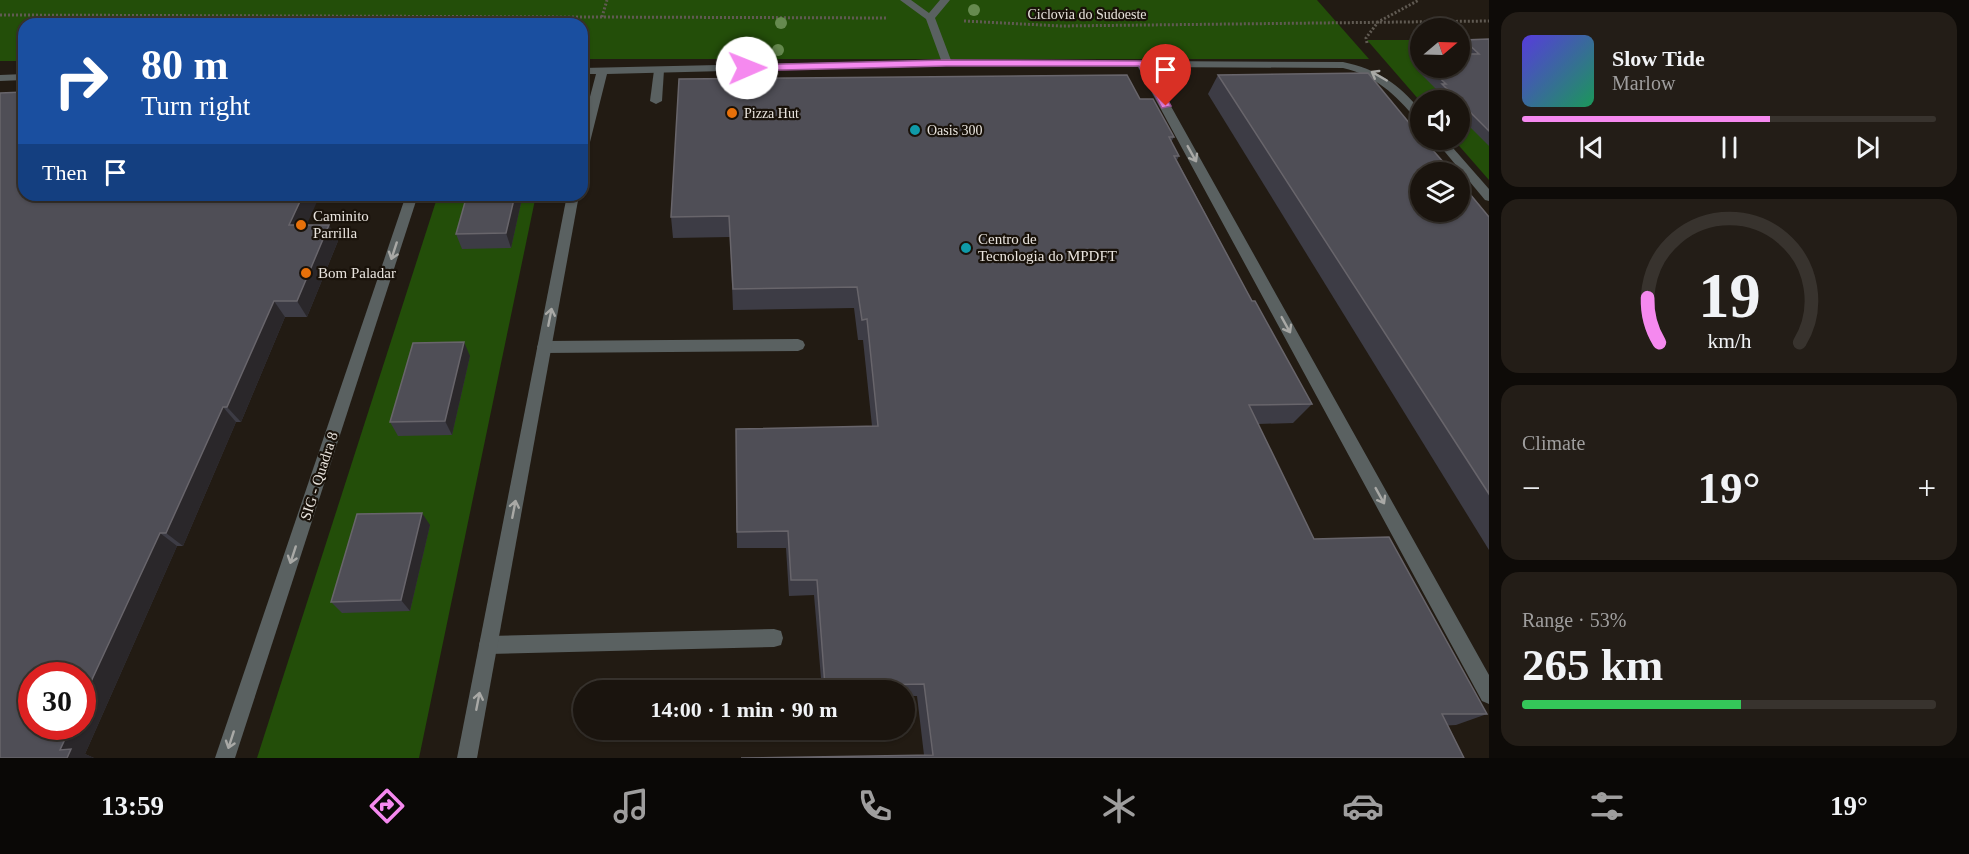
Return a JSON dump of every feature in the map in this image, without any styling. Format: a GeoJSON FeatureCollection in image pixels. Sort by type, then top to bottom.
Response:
{"type":"FeatureCollection","features":[{"type":"Feature","properties":{"kind":"street"},"geometry":{"type":"LineString","coordinates":[[905,0],[930,18],[946,63]]}},
{"type":"Feature","properties":{"kind":"street"},"geometry":{"type":"LineString","coordinates":[[930,18],[945,0]]}},
{"type":"Feature","properties":{"kind":"street"},"geometry":{"type":"LineString","coordinates":[[588,71],[946,63],[1343,64],[1374,73],[1397,89],[1410,105]]}},
{"type":"Feature","properties":{"kind":"street"},"geometry":{"type":"LineString","coordinates":[[1142,64],[1489,694]]}},
{"type":"Feature","properties":{"kind":"street"},"geometry":{"type":"LineString","coordinates":[[656,101],[658,70]]}},
{"type":"Feature","properties":{"kind":"street"},"geometry":{"type":"LineString","coordinates":[[588,125],[602,71]]}},
{"type":"Feature","properties":{"kind":"street"},"geometry":{"type":"LineString","coordinates":[[0,78],[18,78]]}},
{"type":"Feature","properties":{"kind":"street"},"geometry":{"type":"LineString","coordinates":[[1449,150],[1489,197]]}},
{"type":"Feature","properties":{"kind":"street","name":"SIG - Quadra 8"},"geometry":{"type":"LineString","coordinates":[[225,758],[410,201]]}},
{"type":"Feature","properties":{"kind":"street"},"geometry":{"type":"LineString","coordinates":[[467,758],[572,201]]}},
{"type":"Feature","properties":{"kind":"street"},"geometry":{"type":"LineString","coordinates":[[544,347],[798,345]]}},
{"type":"Feature","properties":{"kind":"street"},"geometry":{"type":"LineString","coordinates":[[488,645],[774,639]]}},
{"type":"Feature","properties":{"kind":"path"},"geometry":{"type":"LineString","coordinates":[[602,17],[607,0]]}},
{"type":"Feature","properties":{"kind":"path"},"geometry":{"type":"LineString","coordinates":[[1374,73],[1366,38],[1378,22],[1419,0]]}},
{"type":"Feature","properties":{"kind":"path","name":"Ciclovia do Sudoeste"},"geometry":{"type":"LineString","coordinates":[[0,15],[930,18],[1060,26],[1489,21]]}},
{"type":"Feature","properties":{"kind":"green space"},"geometry":{"type":"Polygon","coordinates":[[[0,0],[1317,0],[1369,59],[588,59],[588,18],[18,18],[18,61],[0,61],[0,0]]]}},
{"type":"Feature","properties":{"kind":"green space"},"geometry":{"type":"Polygon","coordinates":[[[1489,39],[1489,180],[1463,150],[1470,150],[1470,90],[1410,90],[1367,40],[1410,40],[1410,78],[1470,78],[1470,40],[1489,39]]]}},
{"type":"Feature","properties":{"kind":"green space"},"geometry":{"type":"Polygon","coordinates":[[[436,201],[535,201],[419,758],[257,758],[436,201]]]}},
{"type":"Feature","properties":{"kind":"building"},"geometry":{"type":"Polygon","coordinates":[[[1489,39],[1489,131],[1470,112],[1470,90],[1448,90],[1440,78],[1470,78],[1470,54],[1479,54],[1470,46],[1470,40],[1489,39]]]}},
{"type":"Feature","properties":{"kind":"building"},"geometry":{"type":"Polygon","coordinates":[[[1368,73],[1410,124],[1410,150],[1433,150],[1443,162],[1410,162],[1410,222],[1470,222],[1470,194],[1489,217],[1489,494],[1218,75],[1368,73]]]}},
{"type":"Feature","properties":{"kind":"building"},"geometry":{"type":"Polygon","coordinates":[[[1127,75],[1140,99],[1153,99],[1174,137],[1169,137],[1179,156],[1174,156],[1252,301],[1255,301],[1312,404],[1249,405],[1314,539],[1389,537],[1487,714],[1442,714],[1464,758],[741,758],[933,755],[924,684],[915,684],[915,680],[825,680],[817,580],[791,580],[788,531],[737,532],[736,429],[878,426],[867,319],[862,320],[857,287],[733,289],[729,216],[671,217],[679,79],[1127,75]]]}},
{"type":"Feature","properties":{"kind":"building"},"geometry":{"type":"Polygon","coordinates":[[[18,92],[18,201],[300,201],[289,225],[329,225],[297,301],[274,301],[227,407],[223,407],[166,533],[160,533],[96,671],[96,662],[18,662],[18,740],[65,740],[60,750],[71,749],[67,758],[0,758],[0,93],[18,92]]]}},
{"type":"Feature","properties":{"kind":"building"},"geometry":{"type":"Polygon","coordinates":[[[465,201],[514,201],[506,233],[456,234],[465,201]]]}},
{"type":"Feature","properties":{"kind":"building"},"geometry":{"type":"Polygon","coordinates":[[[464,342],[445,421],[390,422],[413,343],[464,342]]]}},
{"type":"Feature","properties":{"kind":"building"},"geometry":{"type":"Polygon","coordinates":[[[422,513],[401,600],[331,602],[357,514],[422,513]]]}},
{"type":"Feature","properties":{"kind":"place","name":"Pizza Hut"},"geometry":{"type":"Point","coordinates":[732,113]}},
{"type":"Feature","properties":{"kind":"place","name":"Oasis 300"},"geometry":{"type":"Point","coordinates":[915,130]}},
{"type":"Feature","properties":{"kind":"place","name":"Caminito Parrilla"},"geometry":{"type":"Point","coordinates":[301,225]}},
{"type":"Feature","properties":{"kind":"place","name":"Centro de Tecnologia do MPDFT"},"geometry":{"type":"Point","coordinates":[966,248]}},
{"type":"Feature","properties":{"kind":"place","name":"Bom Paladar"},"geometry":{"type":"Point","coordinates":[306,273]}},
{"type":"Feature","properties":{"kind":"route"},"geometry":{"type":"LineString","coordinates":[[747,68],[946,63],[1142,64],[1166,106]]}}]}
